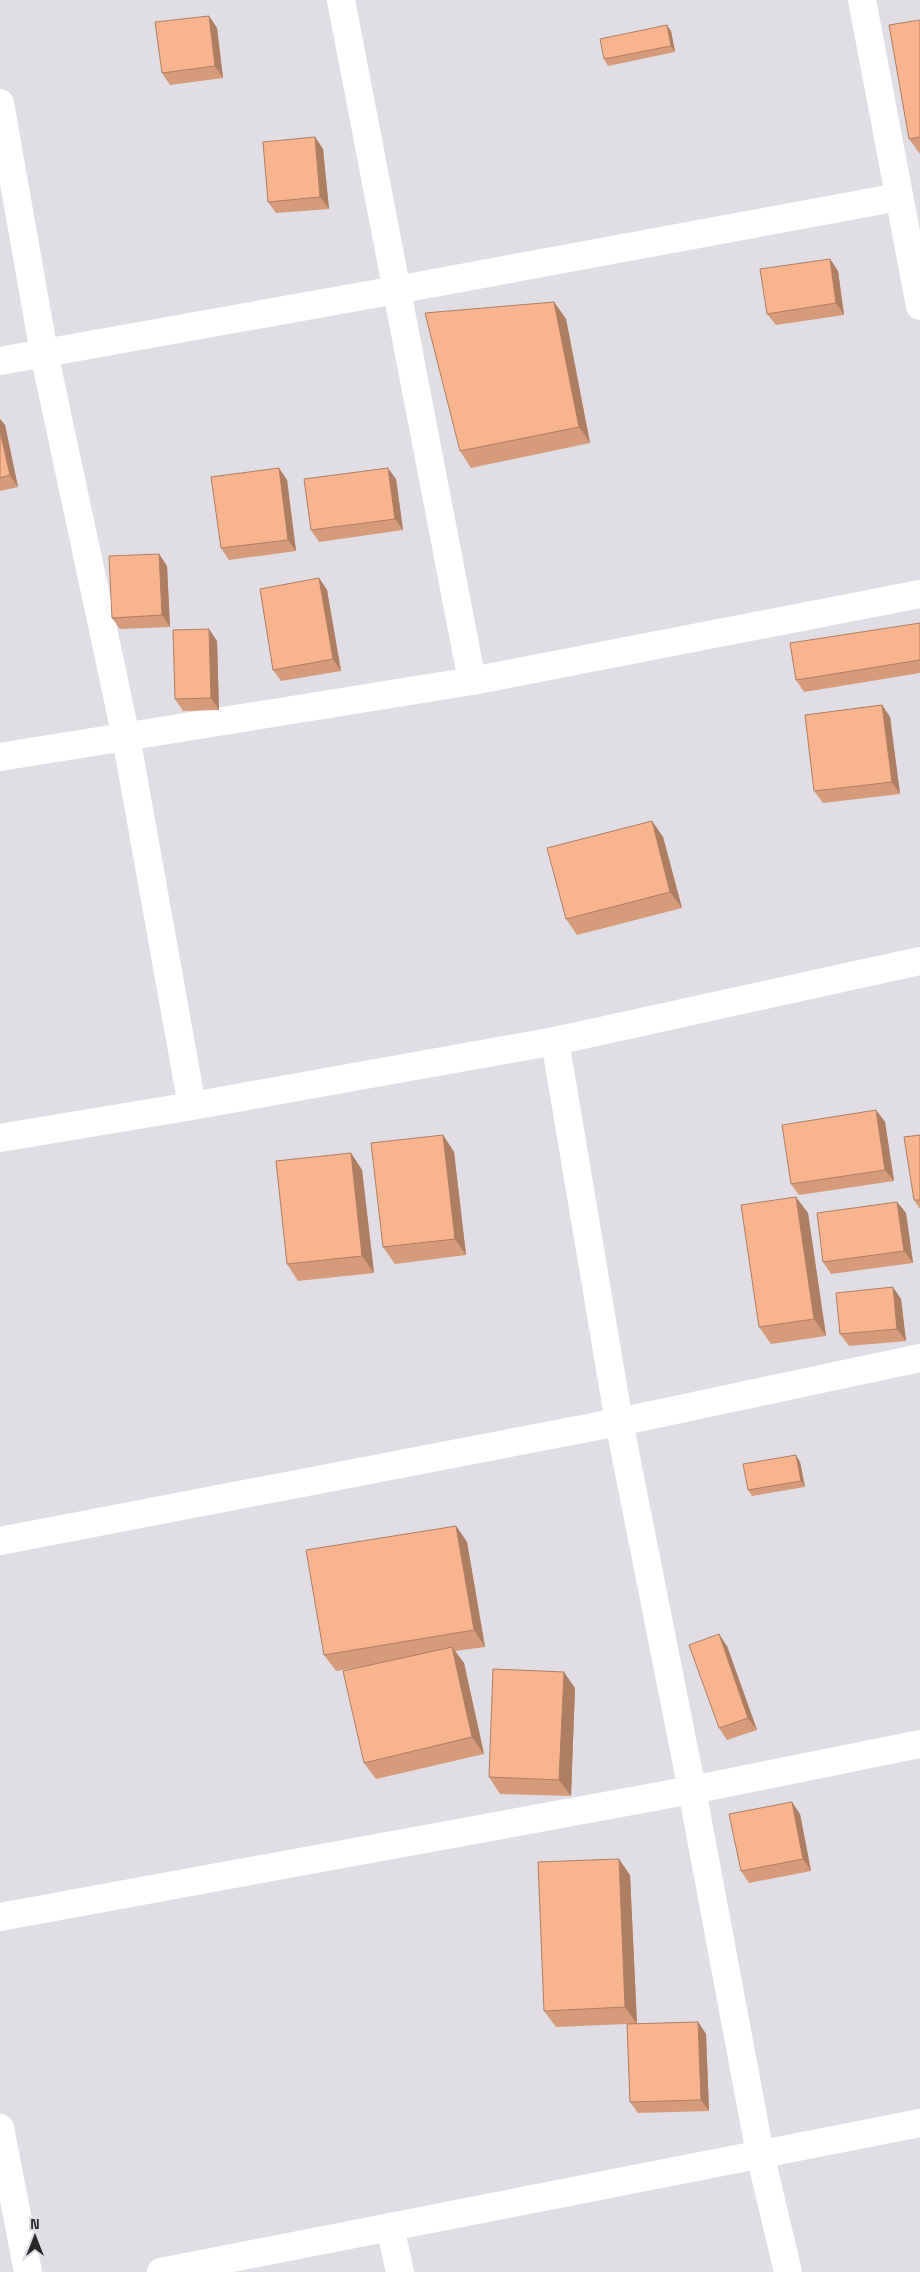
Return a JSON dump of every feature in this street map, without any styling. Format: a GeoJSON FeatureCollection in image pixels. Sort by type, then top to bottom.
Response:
{"type":"FeatureCollection","features":[{"type":"Feature","properties":{"kind":"street"},"geometry":{"type":"LineString","coordinates":[[341,0],[472,681]]}},
{"type":"Feature","properties":{"kind":"street"},"geometry":{"type":"LineString","coordinates":[[862,0],[920,306]]}},
{"type":"Feature","properties":{"kind":"street"},"geometry":{"type":"LineString","coordinates":[[0,102],[44,353],[126,737],[192,1106]]}},
{"type":"Feature","properties":{"kind":"street"},"geometry":{"type":"LineString","coordinates":[[0,361],[899,197]]}},
{"type":"Feature","properties":{"kind":"street"},"geometry":{"type":"LineString","coordinates":[[0,757],[472,681],[920,594]]}},
{"type":"Feature","properties":{"kind":"street"},"geometry":{"type":"LineString","coordinates":[[0,1138],[192,1106],[555,1040],[920,961]]}},
{"type":"Feature","properties":{"kind":"street"},"geometry":{"type":"LineString","coordinates":[[555,1040],[619,1422],[692,1790],[760,2154],[788,2272]]}},
{"type":"Feature","properties":{"kind":"street"},"geometry":{"type":"LineString","coordinates":[[0,1541],[619,1422],[920,1358]]}},
{"type":"Feature","properties":{"kind":"street"},"geometry":{"type":"LineString","coordinates":[[0,1917],[692,1790],[920,1744]]}},
{"type":"Feature","properties":{"kind":"street"},"geometry":{"type":"LineString","coordinates":[[161,2272],[920,2123]]}},
{"type":"Feature","properties":{"kind":"street"},"geometry":{"type":"LineString","coordinates":[[0,2128],[28,2272]]}},
{"type":"Feature","properties":{"kind":"street"},"geometry":{"type":"LineString","coordinates":[[390,2227],[400,2272]]}},
{"type":"Feature","properties":{"kind":"building"},"geometry":{"type":"Polygon","coordinates":[[[209,16],[215,66],[162,73],[155,22],[209,16]]]}},
{"type":"Feature","properties":{"kind":"building"},"geometry":{"type":"Polygon","coordinates":[[[920,20],[920,137],[909,139],[889,25],[920,20]]]}},
{"type":"Feature","properties":{"kind":"building"},"geometry":{"type":"Polygon","coordinates":[[[667,25],[671,46],[604,59],[600,39],[667,25]]]}},
{"type":"Feature","properties":{"kind":"building"},"geometry":{"type":"Polygon","coordinates":[[[315,137],[320,197],[268,202],[263,142],[315,137]]]}},
{"type":"Feature","properties":{"kind":"building"},"geometry":{"type":"Polygon","coordinates":[[[830,259],[836,303],[767,314],[760,269],[830,259]]]}},
{"type":"Feature","properties":{"kind":"building"},"geometry":{"type":"Polygon","coordinates":[[[554,302],[579,427],[460,451],[425,313],[554,302]]]}},
{"type":"Feature","properties":{"kind":"building"},"geometry":{"type":"Polygon","coordinates":[[[0,431],[10,475],[0,478],[0,431]]]}},
{"type":"Feature","properties":{"kind":"building"},"geometry":{"type":"Polygon","coordinates":[[[279,468],[288,540],[221,548],[211,477],[279,468]]]}},
{"type":"Feature","properties":{"kind":"building"},"geometry":{"type":"Polygon","coordinates":[[[388,468],[395,519],[311,530],[304,479],[388,468]]]}},
{"type":"Feature","properties":{"kind":"building"},"geometry":{"type":"Polygon","coordinates":[[[159,554],[162,615],[112,618],[109,556],[159,554]]]}},
{"type":"Feature","properties":{"kind":"building"},"geometry":{"type":"Polygon","coordinates":[[[319,578],[333,659],[273,670],[260,589],[319,578]]]}},
{"type":"Feature","properties":{"kind":"building"},"geometry":{"type":"Polygon","coordinates":[[[920,623],[920,660],[796,680],[790,643],[920,623]]]}},
{"type":"Feature","properties":{"kind":"building"},"geometry":{"type":"Polygon","coordinates":[[[209,629],[211,698],[175,699],[173,630],[209,629]]]}},
{"type":"Feature","properties":{"kind":"building"},"geometry":{"type":"Polygon","coordinates":[[[882,705],[892,782],[814,791],[805,715],[882,705]]]}},
{"type":"Feature","properties":{"kind":"building"},"geometry":{"type":"Polygon","coordinates":[[[652,821],[670,892],[566,919],[547,848],[652,821]]]}},
{"type":"Feature","properties":{"kind":"building"},"geometry":{"type":"Polygon","coordinates":[[[876,1110],[885,1170],[791,1184],[782,1125],[876,1110]]]}},
{"type":"Feature","properties":{"kind":"building"},"geometry":{"type":"Polygon","coordinates":[[[443,1135],[455,1239],[383,1247],[371,1143],[443,1135]]]}},
{"type":"Feature","properties":{"kind":"building"},"geometry":{"type":"Polygon","coordinates":[[[920,1135],[920,1200],[914,1200],[904,1137],[920,1135]]]}},
{"type":"Feature","properties":{"kind":"building"},"geometry":{"type":"Polygon","coordinates":[[[351,1153],[362,1256],[287,1264],[276,1161],[351,1153]]]}},
{"type":"Feature","properties":{"kind":"building"},"geometry":{"type":"Polygon","coordinates":[[[796,1197],[814,1319],[759,1327],[741,1205],[796,1197]]]}},
{"type":"Feature","properties":{"kind":"building"},"geometry":{"type":"Polygon","coordinates":[[[897,1202],[904,1251],[823,1262],[817,1213],[897,1202]]]}},
{"type":"Feature","properties":{"kind":"building"},"geometry":{"type":"Polygon","coordinates":[[[893,1287],[897,1329],[840,1334],[836,1293],[893,1287]]]}},
{"type":"Feature","properties":{"kind":"building"},"geometry":{"type":"Polygon","coordinates":[[[796,1455],[801,1481],[748,1490],[743,1464],[796,1455]]]}},
{"type":"Feature","properties":{"kind":"building"},"geometry":{"type":"Polygon","coordinates":[[[456,1526],[474,1630],[324,1655],[306,1550],[456,1526]]]}},
{"type":"Feature","properties":{"kind":"building"},"geometry":{"type":"Polygon","coordinates":[[[719,1634],[748,1718],[719,1728],[689,1645],[719,1634]]]}},
{"type":"Feature","properties":{"kind":"building"},"geometry":{"type":"Polygon","coordinates":[[[452,1647],[472,1737],[364,1763],[343,1671],[452,1647]]]}},
{"type":"Feature","properties":{"kind":"building"},"geometry":{"type":"Polygon","coordinates":[[[493,1669],[564,1672],[559,1780],[489,1777],[493,1669]]]}},
{"type":"Feature","properties":{"kind":"building"},"geometry":{"type":"Polygon","coordinates":[[[792,1802],[803,1859],[741,1871],[729,1814],[792,1802]]]}},
{"type":"Feature","properties":{"kind":"building"},"geometry":{"type":"Polygon","coordinates":[[[619,1859],[625,2007],[544,2011],[538,1862],[619,1859]]]}},
{"type":"Feature","properties":{"kind":"building"},"geometry":{"type":"Polygon","coordinates":[[[698,2022],[701,2100],[630,2102],[627,2024],[698,2022]]]}}]}
